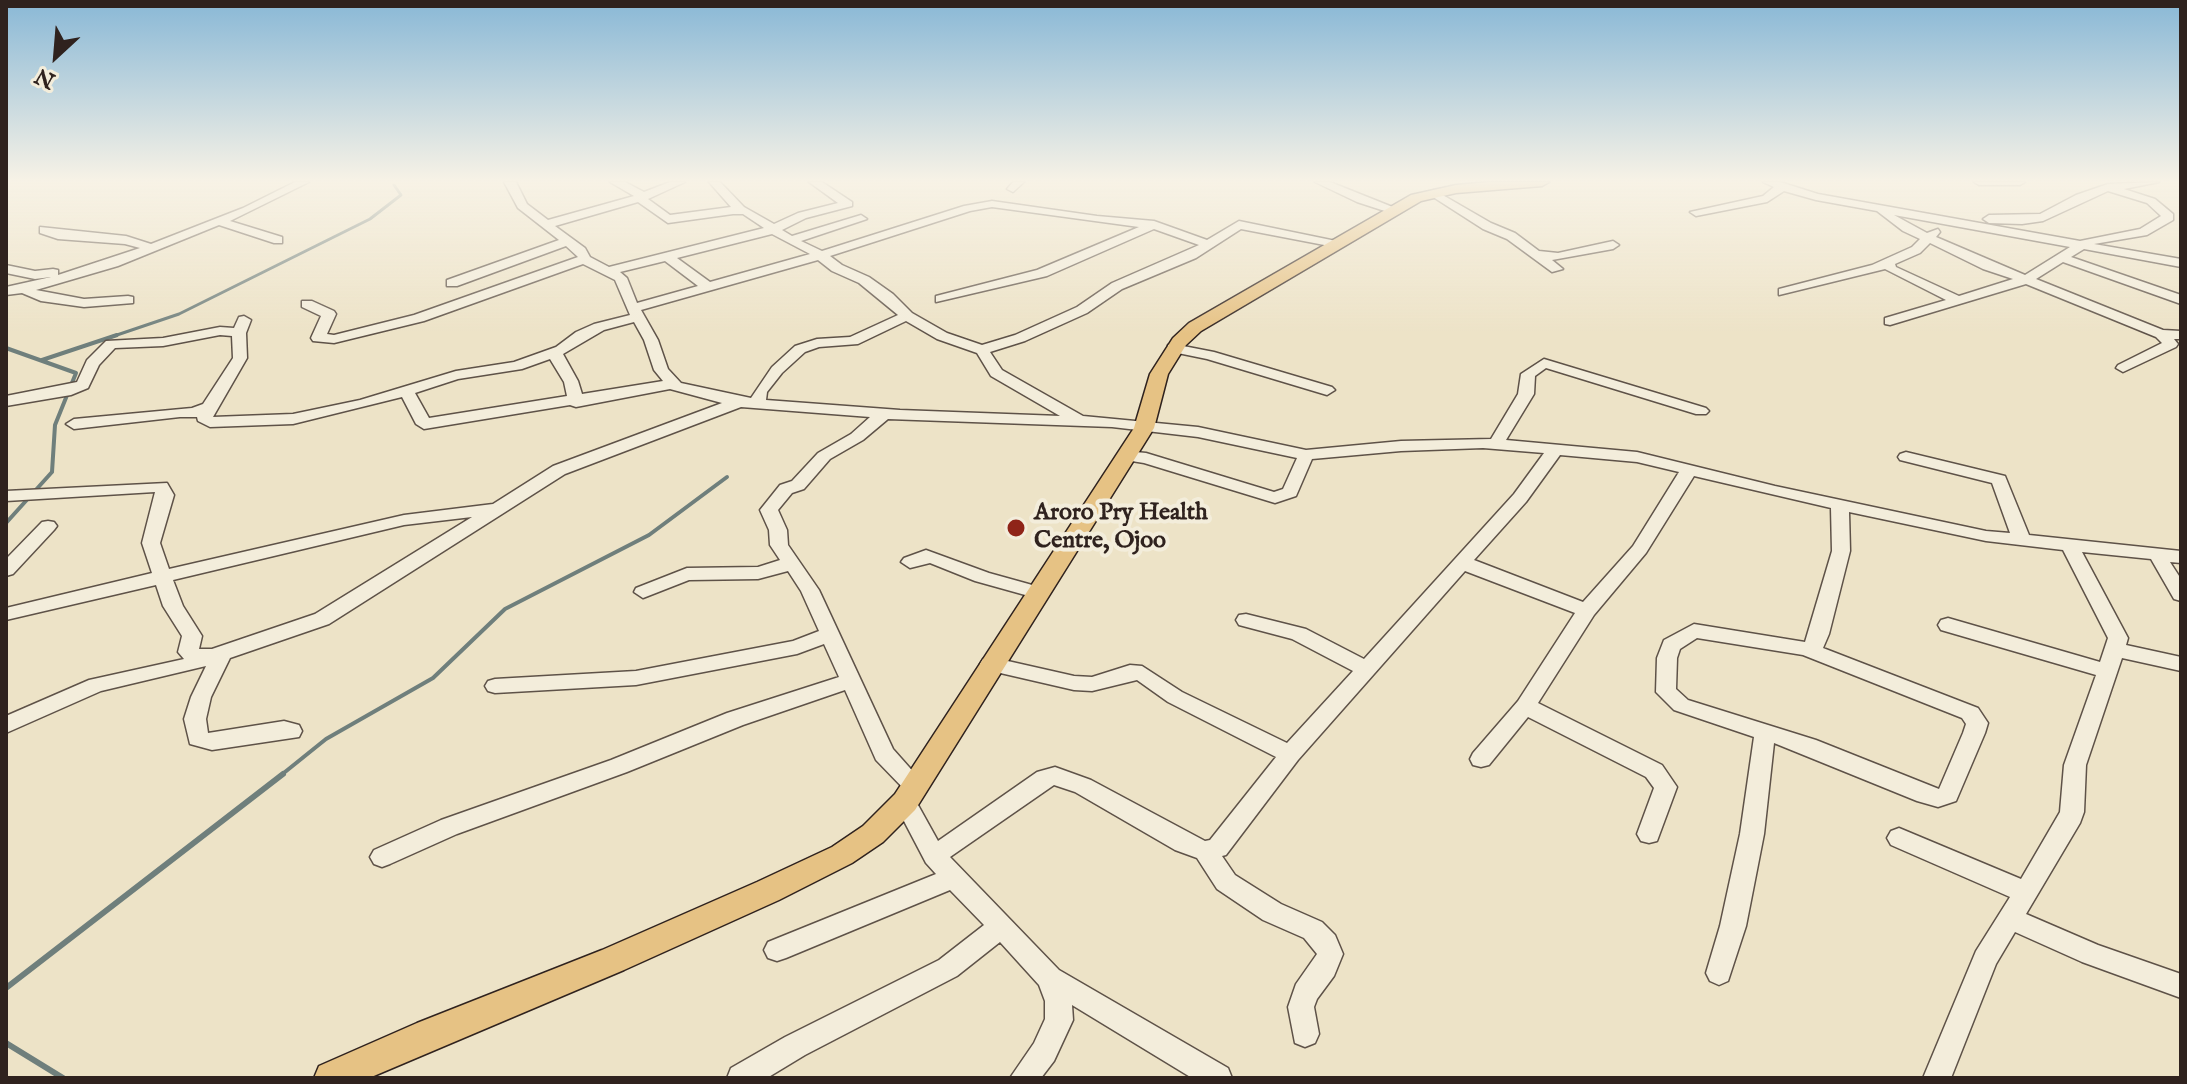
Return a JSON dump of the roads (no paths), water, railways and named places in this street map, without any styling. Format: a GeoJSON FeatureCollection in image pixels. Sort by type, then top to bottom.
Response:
{"type":"FeatureCollection","features":[{"type":"Feature","properties":{"kind":"main road"},"geometry":{"type":"LineString","coordinates":[[331,1078],[768,891],[842,855],[873,834],[910,793],[1036,592],[1084,524],[1144,428],[1159,374],[1173,348],[1195,327],[1357,233]]}},
{"type":"Feature","properties":{"kind":"street"},"geometry":{"type":"LineString","coordinates":[[51,233],[126,240],[149,247]]}},
{"type":"Feature","properties":{"kind":"street"},"geometry":{"type":"LineString","coordinates":[[6,291],[88,271],[187,233]]}},
{"type":"Feature","properties":{"kind":"street"},"geometry":{"type":"LineString","coordinates":[[255,233],[278,240]]}},
{"type":"Feature","properties":{"kind":"street"},"geometry":{"type":"LineString","coordinates":[[556,233],[596,267],[621,278],[661,370],[673,384],[748,403],[1079,420],[1198,432],[1306,455],[1401,446],[1496,444],[1637,457],[1944,528],[2181,557]]}},
{"type":"Feature","properties":{"kind":"street"},"geometry":{"type":"LineString","coordinates":[[609,271],[760,233]]}},
{"type":"Feature","properties":{"kind":"street"},"geometry":{"type":"LineString","coordinates":[[781,233],[874,286],[907,316],[942,336],[982,350],[1020,338],[1082,310],[1117,286],[1209,245],[1228,233]]}},
{"type":"Feature","properties":{"kind":"street"},"geometry":{"type":"LineString","coordinates":[[790,240],[815,233]]}},
{"type":"Feature","properties":{"kind":"street"},"geometry":{"type":"LineString","coordinates":[[6,401],[71,390],[83,385],[92,363],[111,344],[163,342],[242,326],[240,358],[204,418],[210,422],[283,421],[363,404],[456,375],[517,366],[555,353],[590,331],[708,287],[892,233]]}},
{"type":"Feature","properties":{"kind":"street"},"geometry":{"type":"LineString","coordinates":[[941,299],[1042,273],[1136,233]]}},
{"type":"Feature","properties":{"kind":"street"},"geometry":{"type":"LineString","coordinates":[[1175,233],[1209,245]]}},
{"type":"Feature","properties":{"kind":"street"},"geometry":{"type":"LineString","coordinates":[[1276,233],[1336,245]]}},
{"type":"Feature","properties":{"kind":"street"},"geometry":{"type":"LineString","coordinates":[[1504,233],[1540,254],[1557,269]]}},
{"type":"Feature","properties":{"kind":"street"},"geometry":{"type":"LineString","coordinates":[[1918,233],[2025,280],[2161,334],[2181,335]]}},
{"type":"Feature","properties":{"kind":"street"},"geometry":{"type":"LineString","coordinates":[[1784,292],[1888,263],[1916,250],[1932,233]]}},
{"type":"Feature","properties":{"kind":"street"},"geometry":{"type":"LineString","coordinates":[[2012,233],[2181,263]]}},
{"type":"Feature","properties":{"kind":"street"},"geometry":{"type":"LineString","coordinates":[[1890,321],[2025,280],[2060,257],[2102,236],[2137,233]]}},
{"type":"Feature","properties":{"kind":"street"},"geometry":{"type":"LineString","coordinates":[[452,283],[568,241]]}},
{"type":"Feature","properties":{"kind":"street"},"geometry":{"type":"LineString","coordinates":[[1540,254],[1558,257],[1613,245]]}},
{"type":"Feature","properties":{"kind":"street"},"geometry":{"type":"LineString","coordinates":[[668,257],[708,287]]}},
{"type":"Feature","properties":{"kind":"street"},"geometry":{"type":"LineString","coordinates":[[2060,257],[2181,300]]}},
{"type":"Feature","properties":{"kind":"street"},"geometry":{"type":"LineString","coordinates":[[307,304],[329,314],[318,338],[334,339],[419,318],[585,259]]}},
{"type":"Feature","properties":{"kind":"street"},"geometry":{"type":"LineString","coordinates":[[1888,263],[1891,269],[1957,300]]}},
{"type":"Feature","properties":{"kind":"street"},"geometry":{"type":"LineString","coordinates":[[6,269],[35,275],[88,271]]}},
{"type":"Feature","properties":{"kind":"street"},"geometry":{"type":"LineString","coordinates":[[54,298],[50,287],[62,279]]}},
{"type":"Feature","properties":{"kind":"street"},"geometry":{"type":"LineString","coordinates":[[24,289],[84,303],[128,300]]}},
{"type":"Feature","properties":{"kind":"street"},"geometry":{"type":"LineString","coordinates":[[6,725],[96,685],[220,655],[322,619],[559,470],[748,403],[800,349],[817,343],[853,341],[907,316]]}},
{"type":"Feature","properties":{"kind":"street"},"geometry":{"type":"LineString","coordinates":[[2123,368],[2171,344],[2161,334]]}},
{"type":"Feature","properties":{"kind":"street"},"geometry":{"type":"LineString","coordinates":[[1173,348],[1209,355],[1327,390]]}},
{"type":"Feature","properties":{"kind":"street"},"geometry":{"type":"LineString","coordinates":[[982,350],[996,373],[1079,420]]}},
{"type":"Feature","properties":{"kind":"street"},"geometry":{"type":"LineString","coordinates":[[555,353],[563,372],[571,381],[576,402]]}},
{"type":"Feature","properties":{"kind":"street"},"geometry":{"type":"LineString","coordinates":[[1496,444],[1526,394],[1528,374],[1544,363],[1701,411]]}},
{"type":"Feature","properties":{"kind":"street"},"geometry":{"type":"LineString","coordinates":[[406,389],[424,424],[673,384]]}},
{"type":"Feature","properties":{"kind":"street"},"geometry":{"type":"LineString","coordinates":[[74,424],[194,413],[209,407]]}},
{"type":"Feature","properties":{"kind":"street"},"geometry":{"type":"LineString","coordinates":[[886,412],[857,437],[824,456],[798,485],[786,489],[770,506],[779,545],[810,590],[884,754],[910,793],[917,830],[952,878],[1050,978],[1218,1078]]}},
{"type":"Feature","properties":{"kind":"street"},"geometry":{"type":"LineString","coordinates":[[934,856],[1045,778],[1055,776],[1083,786],[1183,843],[1205,851],[1218,848],[1290,754],[1520,498],[1555,450]]}},
{"type":"Feature","properties":{"kind":"street"},"geometry":{"type":"LineString","coordinates":[[1125,456],[1146,458],[1275,498],[1290,492],[1306,455]]}},
{"type":"Feature","properties":{"kind":"street"},"geometry":{"type":"LineString","coordinates":[[1906,457],[1999,480],[2012,519],[2023,540]]}},
{"type":"Feature","properties":{"kind":"street"},"geometry":{"type":"LineString","coordinates":[[1481,759],[1525,706],[1587,610],[1640,549],[1689,470]]}},
{"type":"Feature","properties":{"kind":"street"},"geometry":{"type":"LineString","coordinates":[[6,496],[161,487],[165,495],[151,543],[173,606],[192,636],[188,652],[197,657],[220,655]]}},
{"type":"Feature","properties":{"kind":"street"},"geometry":{"type":"LineString","coordinates":[[1806,649],[1813,647],[1819,634],[1841,551],[1840,505]]}},
{"type":"Feature","properties":{"kind":"street"},"geometry":{"type":"LineString","coordinates":[[6,614],[404,520],[502,508]]}},
{"type":"Feature","properties":{"kind":"street"},"geometry":{"type":"LineString","coordinates":[[6,570],[48,526]]}},
{"type":"Feature","properties":{"kind":"street"},"geometry":{"type":"LineString","coordinates":[[1937,1078],[1985,959],[2012,919],[2072,812],[2075,765],[2118,638],[2069,544]]}},
{"type":"Feature","properties":{"kind":"street"},"geometry":{"type":"LineString","coordinates":[[2156,553],[2181,595]]}},
{"type":"Feature","properties":{"kind":"street"},"geometry":{"type":"LineString","coordinates":[[910,562],[926,556],[935,558],[982,577],[1036,592]]}},
{"type":"Feature","properties":{"kind":"street"},"geometry":{"type":"LineString","coordinates":[[643,592],[687,574],[758,573],[793,562]]}},
{"type":"Feature","properties":{"kind":"street"},"geometry":{"type":"LineString","coordinates":[[1462,562],[1499,579],[1587,610]]}},
{"type":"Feature","properties":{"kind":"street"},"geometry":{"type":"LineString","coordinates":[[1246,620],[1299,634],[1366,669]]}},
{"type":"Feature","properties":{"kind":"street"},"geometry":{"type":"LineString","coordinates":[[1948,625],[2108,671]]}},
{"type":"Feature","properties":{"kind":"street"},"geometry":{"type":"LineString","coordinates":[[1694,631],[1806,649],[1970,713],[1977,723],[1948,795],[1938,798],[1765,732],[1689,708],[1669,697],[1666,670],[1671,645],[1694,631]]}},
{"type":"Feature","properties":{"kind":"street"},"geometry":{"type":"LineString","coordinates":[[495,686],[636,678],[797,647],[828,635]]}},
{"type":"Feature","properties":{"kind":"street"},"geometry":{"type":"LineString","coordinates":[[2115,649],[2181,664]]}},
{"type":"Feature","properties":{"kind":"street"},"geometry":{"type":"LineString","coordinates":[[220,655],[201,697],[195,719],[198,738],[212,742],[270,731],[291,731]]}},
{"type":"Feature","properties":{"kind":"street"},"geometry":{"type":"LineString","coordinates":[[990,664],[1074,683],[1092,684],[1121,674],[1142,673],[1175,697],[1290,754]]}},
{"type":"Feature","properties":{"kind":"street"},"geometry":{"type":"LineString","coordinates":[[382,857],[449,827],[619,766],[735,719],[849,681]]}},
{"type":"Feature","properties":{"kind":"street"},"geometry":{"type":"LineString","coordinates":[[1525,706],[1654,771],[1666,787],[1649,834]]}},
{"type":"Feature","properties":{"kind":"street"},"geometry":{"type":"LineString","coordinates":[[1719,973],[1733,926],[1752,834],[1765,732]]}},
{"type":"Feature","properties":{"kind":"street"},"geometry":{"type":"LineString","coordinates":[[1899,838],[2025,892]]}},
{"type":"Feature","properties":{"kind":"street"},"geometry":{"type":"LineString","coordinates":[[1205,851],[1226,882],[1272,912],[1313,930],[1326,943],[1330,954],[1325,968],[1305,993],[1301,1007],[1305,1034]]}},
{"type":"Feature","properties":{"kind":"street"},"geometry":{"type":"LineString","coordinates":[[777,950],[952,878]]}},
{"type":"Feature","properties":{"kind":"street"},"geometry":{"type":"LineString","coordinates":[[2012,919],[2091,954],[2181,986]]}},
{"type":"Feature","properties":{"kind":"street"},"geometry":{"type":"LineString","coordinates":[[741,1078],[795,1046],[948,968],[1000,927]]}},
{"type":"Feature","properties":{"kind":"street"},"geometry":{"type":"LineString","coordinates":[[1024,1078],[1044,1052],[1059,1020],[1058,1001],[1050,978]]}},
{"type":"Feature","properties":{"kind":"waterway"},"geometry":{"type":"LineString","coordinates":[[111,337],[179,314],[343,233]]}},
{"type":"Feature","properties":{"kind":"waterway"},"geometry":{"type":"LineString","coordinates":[[111,337],[117,335]]}},
{"type":"Feature","properties":{"kind":"waterway"},"geometry":{"type":"LineString","coordinates":[[42,360],[111,337]]}},
{"type":"Feature","properties":{"kind":"waterway"},"geometry":{"type":"LineString","coordinates":[[6,348],[76,373],[55,425],[52,472],[6,523]]}},
{"type":"Feature","properties":{"kind":"waterway"},"geometry":{"type":"LineString","coordinates":[[280,776],[326,739],[433,678],[505,609],[649,535],[727,477]]}},
{"type":"Feature","properties":{"kind":"waterway"},"geometry":{"type":"LineString","coordinates":[[6,988],[283,774]]}},
{"type":"Feature","properties":{"kind":"waterway"},"geometry":{"type":"LineString","coordinates":[[6,1043],[63,1078]]}},
{"type":"Feature","properties":{"kind":"place","name":"Aroro Pry Health Centre, Ojoo"},"geometry":{"type":"Point","coordinates":[1016,528]}}]}
